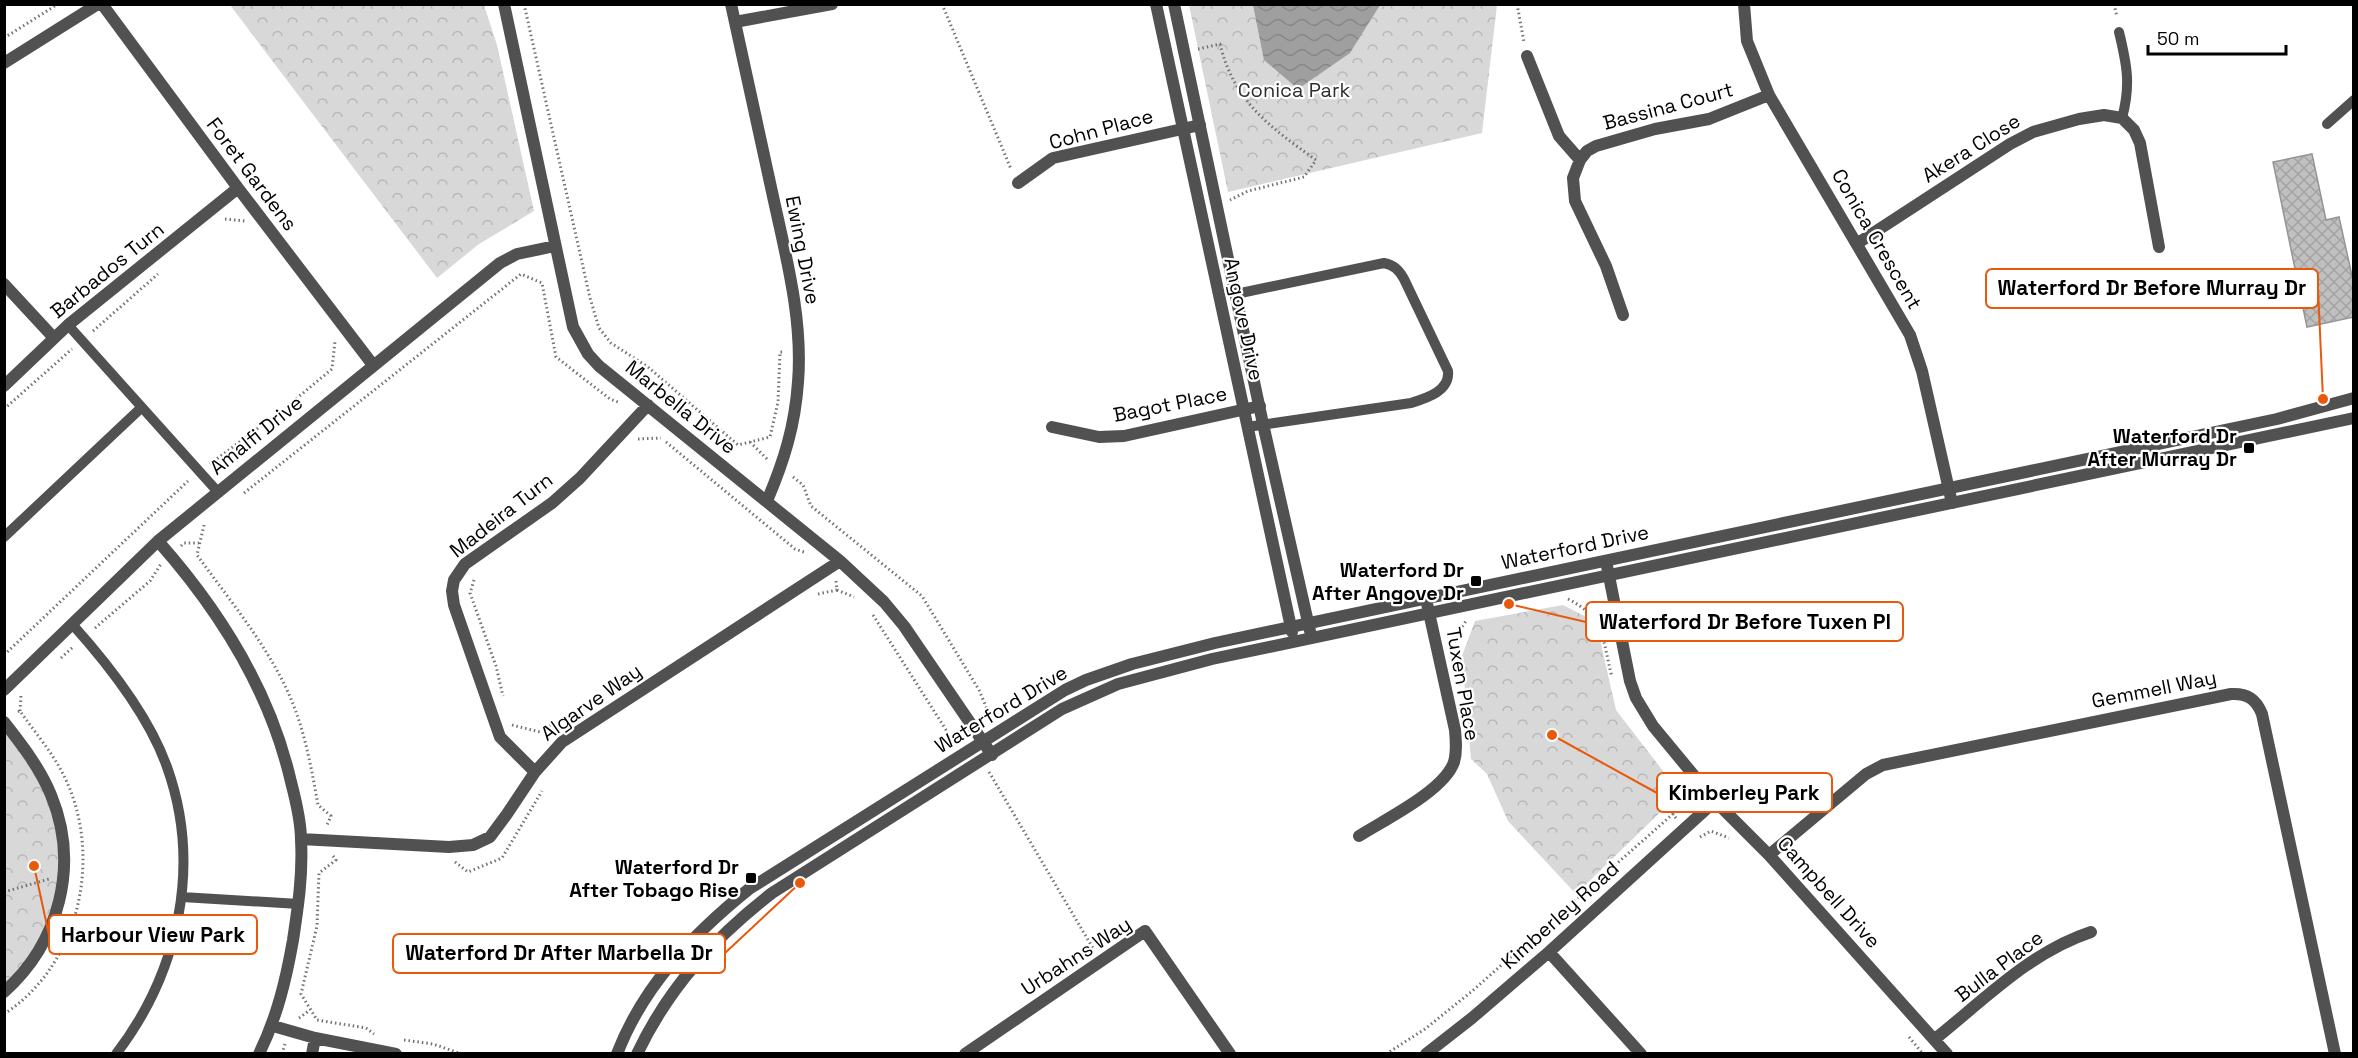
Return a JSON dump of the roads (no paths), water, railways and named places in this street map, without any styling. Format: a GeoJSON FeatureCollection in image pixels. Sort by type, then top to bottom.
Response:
{"type":"FeatureCollection","features":[{"type":"Feature","properties":{"kind":"street"},"geometry":{"type":"LineString","coordinates":[[4,63],[100,4]]}},
{"type":"Feature","properties":{"kind":"street","name":"Foret Gardens"},"geometry":{"type":"LineString","coordinates":[[100,4],[373,365]]}},
{"type":"Feature","properties":{"kind":"street","name":"Marbella Drive"},"geometry":{"type":"LineString","coordinates":[[504,4],[573,327],[580,342],[599,366],[767,501],[835,564],[884,602],[904,626],[983,742],[987,758]]}},
{"type":"Feature","properties":{"kind":"street","name":"Ewing Drive"},"geometry":{"type":"LineString","coordinates":[[731,4],[789,271],[798,351],[799,380],[794,422],[780,470],[767,501]]}},
{"type":"Feature","properties":{"kind":"street"},"geometry":{"type":"LineString","coordinates":[[735,22],[832,4]]}},
{"type":"Feature","properties":{"kind":"street","name":"Angove Drive"},"geometry":{"type":"LineString","coordinates":[[1156,4],[1294,642]]}},
{"type":"Feature","properties":{"kind":"street","name":"Angove Drive"},"geometry":{"type":"LineString","coordinates":[[1174,4],[1263,424],[1312,638]]}},
{"type":"Feature","properties":{"kind":"street","name":"Conica Crescent"},"geometry":{"type":"LineString","coordinates":[[1744,4],[1747,41],[1769,95],[1858,243],[1917,351],[1952,503]]}},
{"type":"Feature","properties":{"kind":"street"},"geometry":{"type":"LineString","coordinates":[[1527,56],[1559,136],[1580,160],[1573,178],[1575,201],[1606,266],[1623,315]]}},
{"type":"Feature","properties":{"kind":"street","name":"Bassina Court"},"geometry":{"type":"LineString","coordinates":[[1580,160],[1596,146],[1655,129],[1709,119],[1769,95]]}},
{"type":"Feature","properties":{"kind":"street","name":"Akera Close"},"geometry":{"type":"LineString","coordinates":[[1858,243],[2010,144],[2033,132],[2053,125],[2104,115],[2122,118]]}},
{"type":"Feature","properties":{"kind":"street"},"geometry":{"type":"LineString","coordinates":[[2122,118],[2134,130],[2140,142],[2159,247]]}},
{"type":"Feature","properties":{"kind":"street","name":"Cohn Place"},"geometry":{"type":"LineString","coordinates":[[1018,183],[1053,158],[1200,124]]}},
{"type":"Feature","properties":{"kind":"street","name":"Barbados Turn"},"geometry":{"type":"LineString","coordinates":[[4,386],[68,325],[238,188]]}},
{"type":"Feature","properties":{"kind":"street","name":"Amalfi Drive"},"geometry":{"type":"LineString","coordinates":[[4,690],[158,541],[373,365],[500,263],[517,255],[555,246]]}},
{"type":"Feature","properties":{"kind":"street"},"geometry":{"type":"LineString","coordinates":[[4,284],[54,338]]}},
{"type":"Feature","properties":{"kind":"street","name":"Waterford Drive"},"geometry":{"type":"LineString","coordinates":[[617,1053],[630,1024],[652,988],[675,957],[722,911],[749,889],[1065,690],[1096,676],[1162,655],[1291,626],[2277,419],[2354,398]]}},
{"type":"Feature","properties":{"kind":"street","name":"Madeira Turn"},"geometry":{"type":"LineString","coordinates":[[535,772],[510,750],[496,728],[454,605],[452,591],[454,580],[465,564],[552,503],[580,478],[648,405]]}},
{"type":"Feature","properties":{"kind":"street","name":"Bagot Place"},"geometry":{"type":"LineString","coordinates":[[1052,427],[1098,436],[1124,436],[1260,406]]}},
{"type":"Feature","properties":{"kind":"street","name":"Waterford Drive"},"geometry":{"type":"LineString","coordinates":[[637,1053],[658,1014],[703,953],[732,924],[772,893],[1062,709],[1118,684],[1184,666],[1312,638],[2354,418]]}},
{"type":"Feature","properties":{"kind":"street"},"geometry":{"type":"LineString","coordinates":[[158,541],[185,571],[251,670],[272,715],[286,758],[301,839],[299,904],[287,971],[273,1026],[259,1053]]}},
{"type":"Feature","properties":{"kind":"street","name":"Campbell Drive"},"geometry":{"type":"LineString","coordinates":[[1606,561],[1630,681],[1636,698],[1653,726],[1715,801],[1769,855],[1947,1053]]}},
{"type":"Feature","properties":{"kind":"street","name":"Algarve Way"},"geometry":{"type":"LineString","coordinates":[[301,839],[450,848],[483,842],[498,828],[535,772],[568,738],[835,564]]}},
{"type":"Feature","properties":{"kind":"street","name":"Tuxen Place"},"geometry":{"type":"LineString","coordinates":[[1359,836],[1431,791],[1444,779],[1454,763],[1455,730],[1426,598]]}},
{"type":"Feature","properties":{"kind":"street","name":"Gemmell Way"},"geometry":{"type":"LineString","coordinates":[[1769,855],[1866,774],[1883,765],[2231,694],[2247,695],[2258,706],[2262,714],[2335,1053]]}},
{"type":"Feature","properties":{"kind":"street"},"geometry":{"type":"LineString","coordinates":[[4,722],[26,750],[52,797],[64,853],[64,879],[59,907],[50,933],[23,975],[4,992]]}},
{"type":"Feature","properties":{"kind":"street","name":"Kimberley Road"},"geometry":{"type":"LineString","coordinates":[[1426,1053],[1472,1018],[1549,952],[1715,801]]}},
{"type":"Feature","properties":{"kind":"street","name":"Urbahns Way"},"geometry":{"type":"LineString","coordinates":[[965,1053],[1145,931],[1230,1053]]}},
{"type":"Feature","properties":{"kind":"street","name":"Bulla Place"},"geometry":{"type":"LineString","coordinates":[[1935,1040],[2028,963],[2064,942],[2091,932]]}},
{"type":"Feature","properties":{"kind":"street"},"geometry":{"type":"LineString","coordinates":[[1549,952],[1641,1053]]}},
{"type":"Feature","properties":{"kind":"street"},"geometry":{"type":"LineString","coordinates":[[273,1026],[315,1038],[396,1053]]}},
{"type":"Feature","properties":{"kind":"street"},"geometry":{"type":"LineString","coordinates":[[312,1053],[315,1038]]}},
{"type":"Feature","properties":{"kind":"lane"},"geometry":{"type":"LineString","coordinates":[[2120,32],[2128,71],[2128,96],[2122,118]]}},
{"type":"Feature","properties":{"kind":"lane"},"geometry":{"type":"LineString","coordinates":[[2327,124],[2354,100]]}},
{"type":"Feature","properties":{"kind":"lane"},"geometry":{"type":"LineString","coordinates":[[1236,294],[1384,263],[1390,264],[1404,279],[1449,371],[1446,385],[1425,398],[1411,403],[1247,427]]}},
{"type":"Feature","properties":{"kind":"lane"},"geometry":{"type":"LineString","coordinates":[[68,325],[217,491]]}},
{"type":"Feature","properties":{"kind":"lane"},"geometry":{"type":"LineString","coordinates":[[4,537],[141,408]]}},
{"type":"Feature","properties":{"kind":"lane"},"geometry":{"type":"LineString","coordinates":[[72,624],[84,637],[146,723],[167,767],[178,806],[183,836],[182,897],[171,954],[150,1002],[116,1053]]}},
{"type":"Feature","properties":{"kind":"lane"},"geometry":{"type":"LineString","coordinates":[[182,897],[299,904]]}},
{"type":"Feature","properties":{"kind":"water"},"geometry":{"type":"Polygon","coordinates":[[[1253,4],[1380,5],[1350,53],[1298,89],[1264,60],[1253,4]]]}},
{"type":"Feature","properties":{"kind":"place","name":"Waterford Dr Before Murray Dr"},"geometry":{"type":"Point","coordinates":[2323,399]}},
{"type":"Feature","properties":{"kind":"place","name":"Waterford Dr After Murray Dr"},"geometry":{"type":"Point","coordinates":[2249,448]}},
{"type":"Feature","properties":{"kind":"place","name":"Waterford Dr After Angove Dr"},"geometry":{"type":"Point","coordinates":[1476,581]}},
{"type":"Feature","properties":{"kind":"place","name":"Waterford Dr Before Tuxen Pl"},"geometry":{"type":"Point","coordinates":[1509,604]}},
{"type":"Feature","properties":{"kind":"place","name":"Kimberley Park"},"geometry":{"type":"Point","coordinates":[1552,735]}},
{"type":"Feature","properties":{"kind":"place","name":"Harbour View Park"},"geometry":{"type":"Point","coordinates":[34,866]}},
{"type":"Feature","properties":{"kind":"place","name":"Waterford Dr After Tobago Rise"},"geometry":{"type":"Point","coordinates":[751,878]}},
{"type":"Feature","properties":{"kind":"place","name":"Waterford Dr After Marbella Dr"},"geometry":{"type":"Point","coordinates":[800,883]}},
{"type":"Feature","properties":{"kind":"park label","name":"Conica Park"},"geometry":{"type":"Point","coordinates":[1294,90]}}]}
